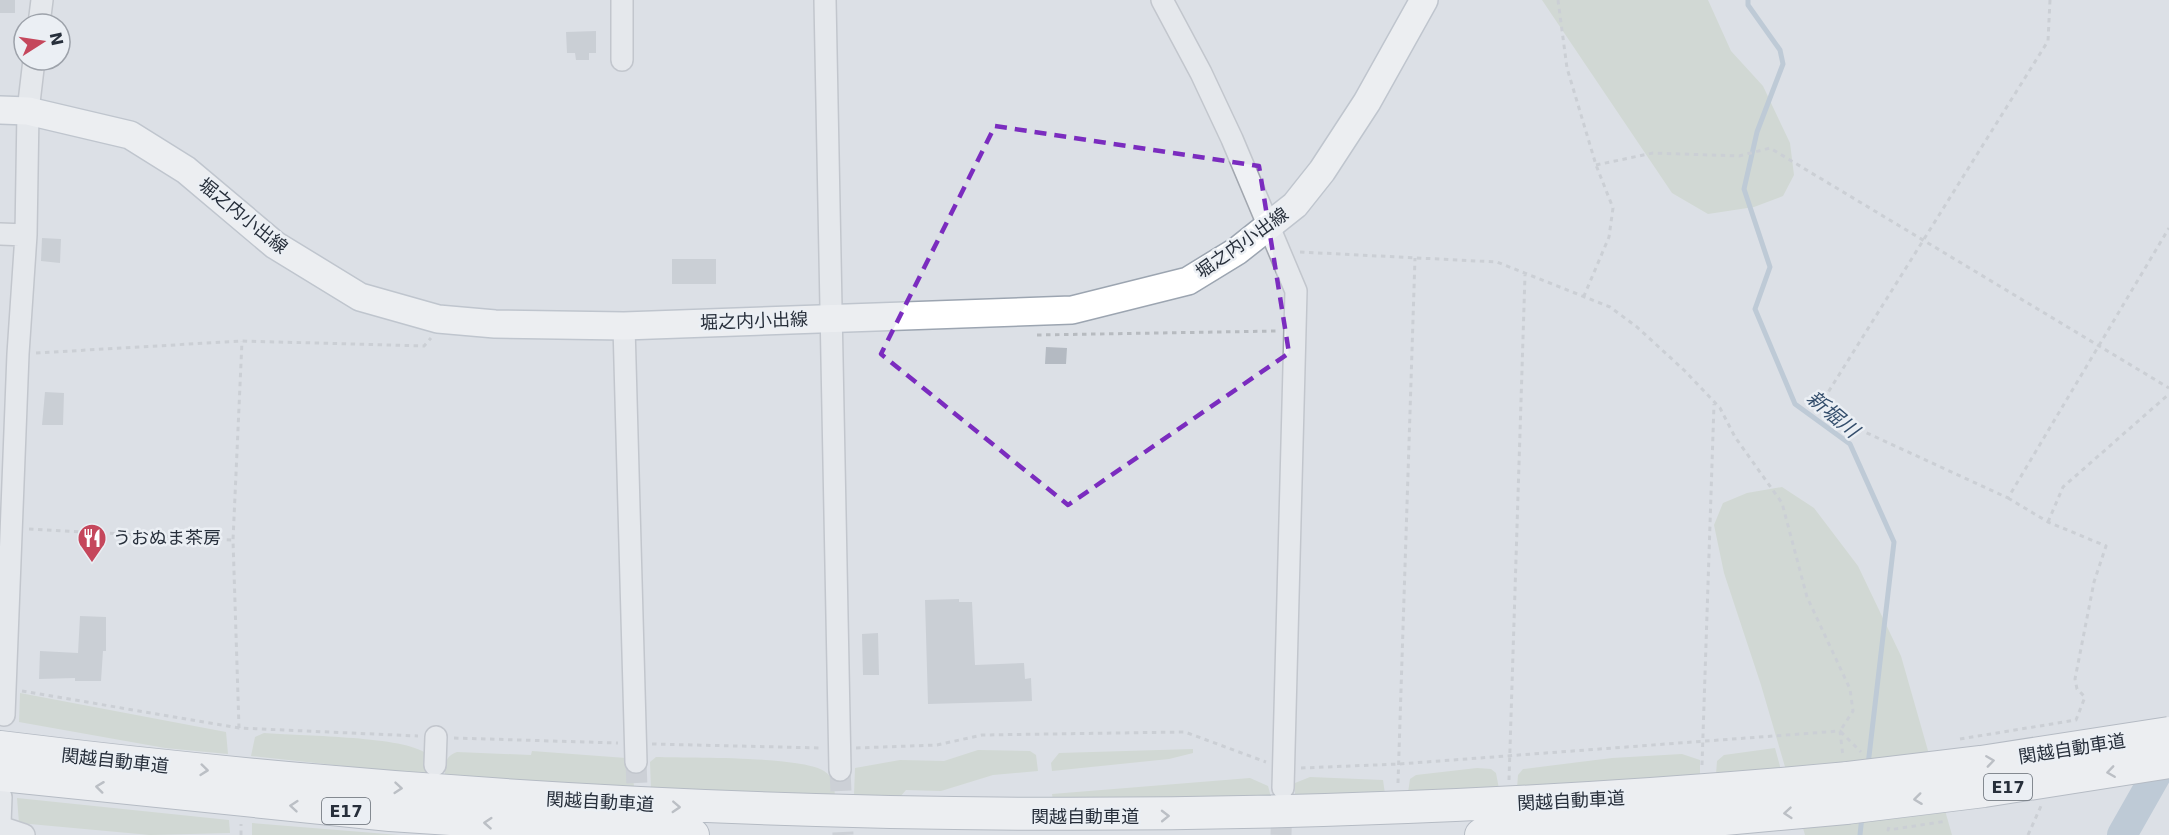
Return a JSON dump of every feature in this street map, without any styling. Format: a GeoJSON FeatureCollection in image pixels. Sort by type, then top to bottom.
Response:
{"type":"FeatureCollection","features":[{"type":"Feature","properties":{"kind":"highway"},"geometry":{"type":"LineString","coordinates":[[2,727],[125,762]]}},
{"type":"Feature","properties":{"kind":"highway","name":"関越自動車道"},"geometry":{"type":"LineString","coordinates":[[0,747],[125,762],[544,799],[825,814],[981,817],[1258,814],[1432,809],[1692,794],[1846,782],[2169,733]]}},
{"type":"Feature","properties":{"kind":"highway","name":"関越自動車道"},"geometry":{"type":"LineString","coordinates":[[1481,835],[1692,822],[1846,782],[1984,791],[2169,762]]}},
{"type":"Feature","properties":{"kind":"highway","name":"関越自動車道"},"geometry":{"type":"LineString","coordinates":[[0,775],[367,813],[693,835]]}},
{"type":"Feature","properties":{"kind":"main road","name":"堀之内小出線"},"geometry":{"type":"LineString","coordinates":[[0,110],[28,111],[130,135],[186,170],[275,245],[360,297],[449,320],[495,324],[624,326],[1072,310],[1188,281],[1223,261],[1270,227],[1295,205],[1322,171],[1400,45],[1424,0]]}},
{"type":"Feature","properties":{"kind":"street"},"geometry":{"type":"LineString","coordinates":[[622,0],[622,60]]}},
{"type":"Feature","properties":{"kind":"street"},"geometry":{"type":"LineString","coordinates":[[825,0],[840,770]]}},
{"type":"Feature","properties":{"kind":"street"},"geometry":{"type":"LineString","coordinates":[[1162,0],[1201,72],[1296,291],[1297,331],[1283,778]]}},
{"type":"Feature","properties":{"kind":"street"},"geometry":{"type":"LineString","coordinates":[[2,727],[18,354],[26,235],[28,111],[33,72]]}},
{"type":"Feature","properties":{"kind":"street"},"geometry":{"type":"LineString","coordinates":[[0,234],[26,235]]}},
{"type":"Feature","properties":{"kind":"street"},"geometry":{"type":"LineString","coordinates":[[624,326],[636,762]]}},
{"type":"Feature","properties":{"kind":"street"},"geometry":{"type":"LineString","coordinates":[[435,765],[436,737]]}},
{"type":"Feature","properties":{"kind":"street"},"geometry":{"type":"LineString","coordinates":[[1,797],[0,826],[24,835]]}},
{"type":"Feature","properties":{"kind":"path"},"geometry":{"type":"LineString","coordinates":[[1558,0],[1567,68],[1596,165],[1613,207],[1609,237],[1585,296]]}},
{"type":"Feature","properties":{"kind":"path"},"geometry":{"type":"LineString","coordinates":[[2050,0],[2048,41],[1817,410],[2008,498],[2048,522],[2106,546],[2094,582],[2075,679],[2077,689],[2085,697],[2072,730]]}},
{"type":"Feature","properties":{"kind":"path"},"geometry":{"type":"LineString","coordinates":[[1596,165],[1653,153],[1739,156],[1770,148],[2169,388]]}},
{"type":"Feature","properties":{"kind":"path"},"geometry":{"type":"LineString","coordinates":[[2008,498],[2169,228]]}},
{"type":"Feature","properties":{"kind":"path"},"geometry":{"type":"LineString","coordinates":[[1281,252],[1497,262],[1610,307],[1637,327],[1685,371],[1714,402],[1735,437],[1782,503],[1807,597],[1850,688],[1853,711],[1840,730],[1846,782]]}},
{"type":"Feature","properties":{"kind":"path"},"geometry":{"type":"LineString","coordinates":[[1398,785],[1415,258]]}},
{"type":"Feature","properties":{"kind":"path"},"geometry":{"type":"LineString","coordinates":[[1509,783],[1525,275]]}},
{"type":"Feature","properties":{"kind":"path"},"geometry":{"type":"LineString","coordinates":[[18,354],[242,341],[423,346],[449,320]]}},
{"type":"Feature","properties":{"kind":"path"},"geometry":{"type":"LineString","coordinates":[[1037,335],[1297,331]]}},
{"type":"Feature","properties":{"kind":"path"},"geometry":{"type":"LineString","coordinates":[[239,728],[233,540],[242,341]]}},
{"type":"Feature","properties":{"kind":"path"},"geometry":{"type":"LineString","coordinates":[[2048,522],[2063,487],[2169,394]]}},
{"type":"Feature","properties":{"kind":"path"},"geometry":{"type":"LineString","coordinates":[[1702,765],[1714,402]]}},
{"type":"Feature","properties":{"kind":"path"},"geometry":{"type":"LineString","coordinates":[[12,528],[233,540]]}},
{"type":"Feature","properties":{"kind":"path"},"geometry":{"type":"LineString","coordinates":[[1283,778],[1399,764],[1840,730]]}},
{"type":"Feature","properties":{"kind":"path"},"geometry":{"type":"LineString","coordinates":[[1840,730],[1860,752],[1872,751]]}},
{"type":"Feature","properties":{"kind":"path"},"geometry":{"type":"LineString","coordinates":[[2028,835],[2044,801]]}},
{"type":"Feature","properties":{"kind":"path"},"geometry":{"type":"LineString","coordinates":[[241,835],[242,816]]}},
{"type":"Feature","properties":{"kind":"highlighted area"},"geometry":{"type":"Polygon","coordinates":[[[995,126],[1259,166],[1289,353],[1068,505],[881,354],[995,126]]]}},
{"type":"Feature","properties":{"kind":"green space"},"geometry":{"type":"Polygon","coordinates":[[[1542,0],[1708,0],[1731,51],[1763,86],[1790,143],[1794,175],[1783,196],[1754,207],[1708,214],[1672,193],[1542,0]]]}},
{"type":"Feature","properties":{"kind":"green space"},"geometry":{"type":"Polygon","coordinates":[[[1782,487],[1814,508],[1858,566],[1901,656],[1952,835],[1805,835],[1761,685],[1724,573],[1714,525],[1723,503],[1747,493],[1782,487]]]}},
{"type":"Feature","properties":{"kind":"green space"},"geometry":{"type":"Polygon","coordinates":[[[20,693],[226,732],[228,754],[165,748],[19,722],[20,693]]]}},
{"type":"Feature","properties":{"kind":"green space"},"geometry":{"type":"Polygon","coordinates":[[[264,733],[371,740],[411,747],[424,752],[427,775],[251,756],[255,737],[264,733]]]}},
{"type":"Feature","properties":{"kind":"green space"},"geometry":{"type":"Polygon","coordinates":[[[1775,748],[1781,770],[1716,775],[1717,761],[1724,755],[1775,748]]]}},
{"type":"Feature","properties":{"kind":"green space"},"geometry":{"type":"Polygon","coordinates":[[[1193,749],[1193,753],[1169,759],[1052,771],[1051,763],[1059,753],[1193,749]]]}},
{"type":"Feature","properties":{"kind":"green space"},"geometry":{"type":"Polygon","coordinates":[[[978,750],[1030,751],[1036,755],[1038,771],[993,775],[941,791],[906,790],[900,797],[854,795],[855,768],[900,760],[944,761],[978,750]]]}},
{"type":"Feature","properties":{"kind":"green space"},"geometry":{"type":"Polygon","coordinates":[[[532,751],[626,758],[632,764],[634,787],[445,776],[446,761],[457,752],[531,755],[532,751]]]}},
{"type":"Feature","properties":{"kind":"green space"},"geometry":{"type":"Polygon","coordinates":[[[1682,754],[1700,760],[1700,776],[1517,789],[1518,775],[1523,769],[1612,758],[1682,754]]]}},
{"type":"Feature","properties":{"kind":"green space"},"geometry":{"type":"Polygon","coordinates":[[[656,757],[769,760],[811,766],[830,776],[835,796],[651,789],[650,762],[656,757]]]}},
{"type":"Feature","properties":{"kind":"green space"},"geometry":{"type":"Polygon","coordinates":[[[1477,768],[1491,769],[1496,773],[1499,789],[1408,793],[1410,779],[1416,775],[1477,768]]]}},
{"type":"Feature","properties":{"kind":"green space"},"geometry":{"type":"Polygon","coordinates":[[[1310,777],[1383,780],[1385,794],[1295,798],[1295,783],[1310,777]]]}},
{"type":"Feature","properties":{"kind":"green space"},"geometry":{"type":"Polygon","coordinates":[[[1250,778],[1268,786],[1271,797],[1053,801],[1052,794],[1250,778]]]}},
{"type":"Feature","properties":{"kind":"green space"},"geometry":{"type":"Polygon","coordinates":[[[17,798],[229,820],[230,833],[150,835],[19,823],[17,798]]]}},
{"type":"Feature","properties":{"kind":"green space"},"geometry":{"type":"Polygon","coordinates":[[[252,823],[399,835],[252,835],[252,823]]]}},
{"type":"Feature","properties":{"kind":"building"},"geometry":{"type":"Polygon","coordinates":[[[0,0],[15,0],[15,12],[0,13],[0,0]]]}},
{"type":"Feature","properties":{"kind":"building"},"geometry":{"type":"Polygon","coordinates":[[[596,31],[596,53],[589,53],[589,60],[576,60],[575,53],[567,53],[566,32],[596,31]]]}},
{"type":"Feature","properties":{"kind":"building"},"geometry":{"type":"Polygon","coordinates":[[[42,238],[61,239],[60,263],[41,261],[42,238]]]}},
{"type":"Feature","properties":{"kind":"building"},"geometry":{"type":"Polygon","coordinates":[[[672,259],[716,259],[716,284],[672,284],[672,259]]]}},
{"type":"Feature","properties":{"kind":"building"},"geometry":{"type":"Polygon","coordinates":[[[1046,347],[1067,348],[1066,364],[1045,364],[1046,347]]]}},
{"type":"Feature","properties":{"kind":"building"},"geometry":{"type":"Polygon","coordinates":[[[45,392],[64,393],[63,425],[42,425],[45,392]]]}},
{"type":"Feature","properties":{"kind":"building"},"geometry":{"type":"Polygon","coordinates":[[[959,599],[959,602],[972,602],[975,665],[1024,663],[1025,679],[1031,678],[1032,701],[928,704],[925,600],[959,599]]]}},
{"type":"Feature","properties":{"kind":"building"},"geometry":{"type":"Polygon","coordinates":[[[80,616],[106,617],[106,651],[103,651],[101,681],[75,681],[75,678],[39,679],[40,651],[78,653],[80,616]]]}},
{"type":"Feature","properties":{"kind":"building"},"geometry":{"type":"Polygon","coordinates":[[[878,633],[879,675],[863,675],[862,634],[878,633]]]}},
{"type":"Feature","properties":{"kind":"waterway","name":"新堀川"},"geometry":{"type":"LineString","coordinates":[[1748,0],[1748,5],[1780,50],[1783,64],[1757,132],[1744,189],[1770,267],[1755,309],[1795,404],[1850,444],[1894,542],[1868,765]]}},
{"type":"Feature","properties":{"kind":"waterway"},"geometry":{"type":"LineString","coordinates":[[2122,835],[2169,752]]}},
{"type":"Feature","properties":{"kind":"waterway","name":"新堀川"},"geometry":{"type":"LineString","coordinates":[[1860,835],[1862,816]]}},
{"type":"Feature","properties":{"kind":"tunnel"},"geometry":{"type":"LineString","coordinates":[[636,762],[638,813]]}},
{"type":"Feature","properties":{"kind":"tunnel"},"geometry":{"type":"LineString","coordinates":[[840,770],[843,835]]}},
{"type":"Feature","properties":{"kind":"tunnel"},"geometry":{"type":"LineString","coordinates":[[1281,835],[1282,798]]}},
{"type":"Feature","properties":{"kind":"place","name":"うおぬま茶房"},"geometry":{"type":"Point","coordinates":[92,564]}}]}
